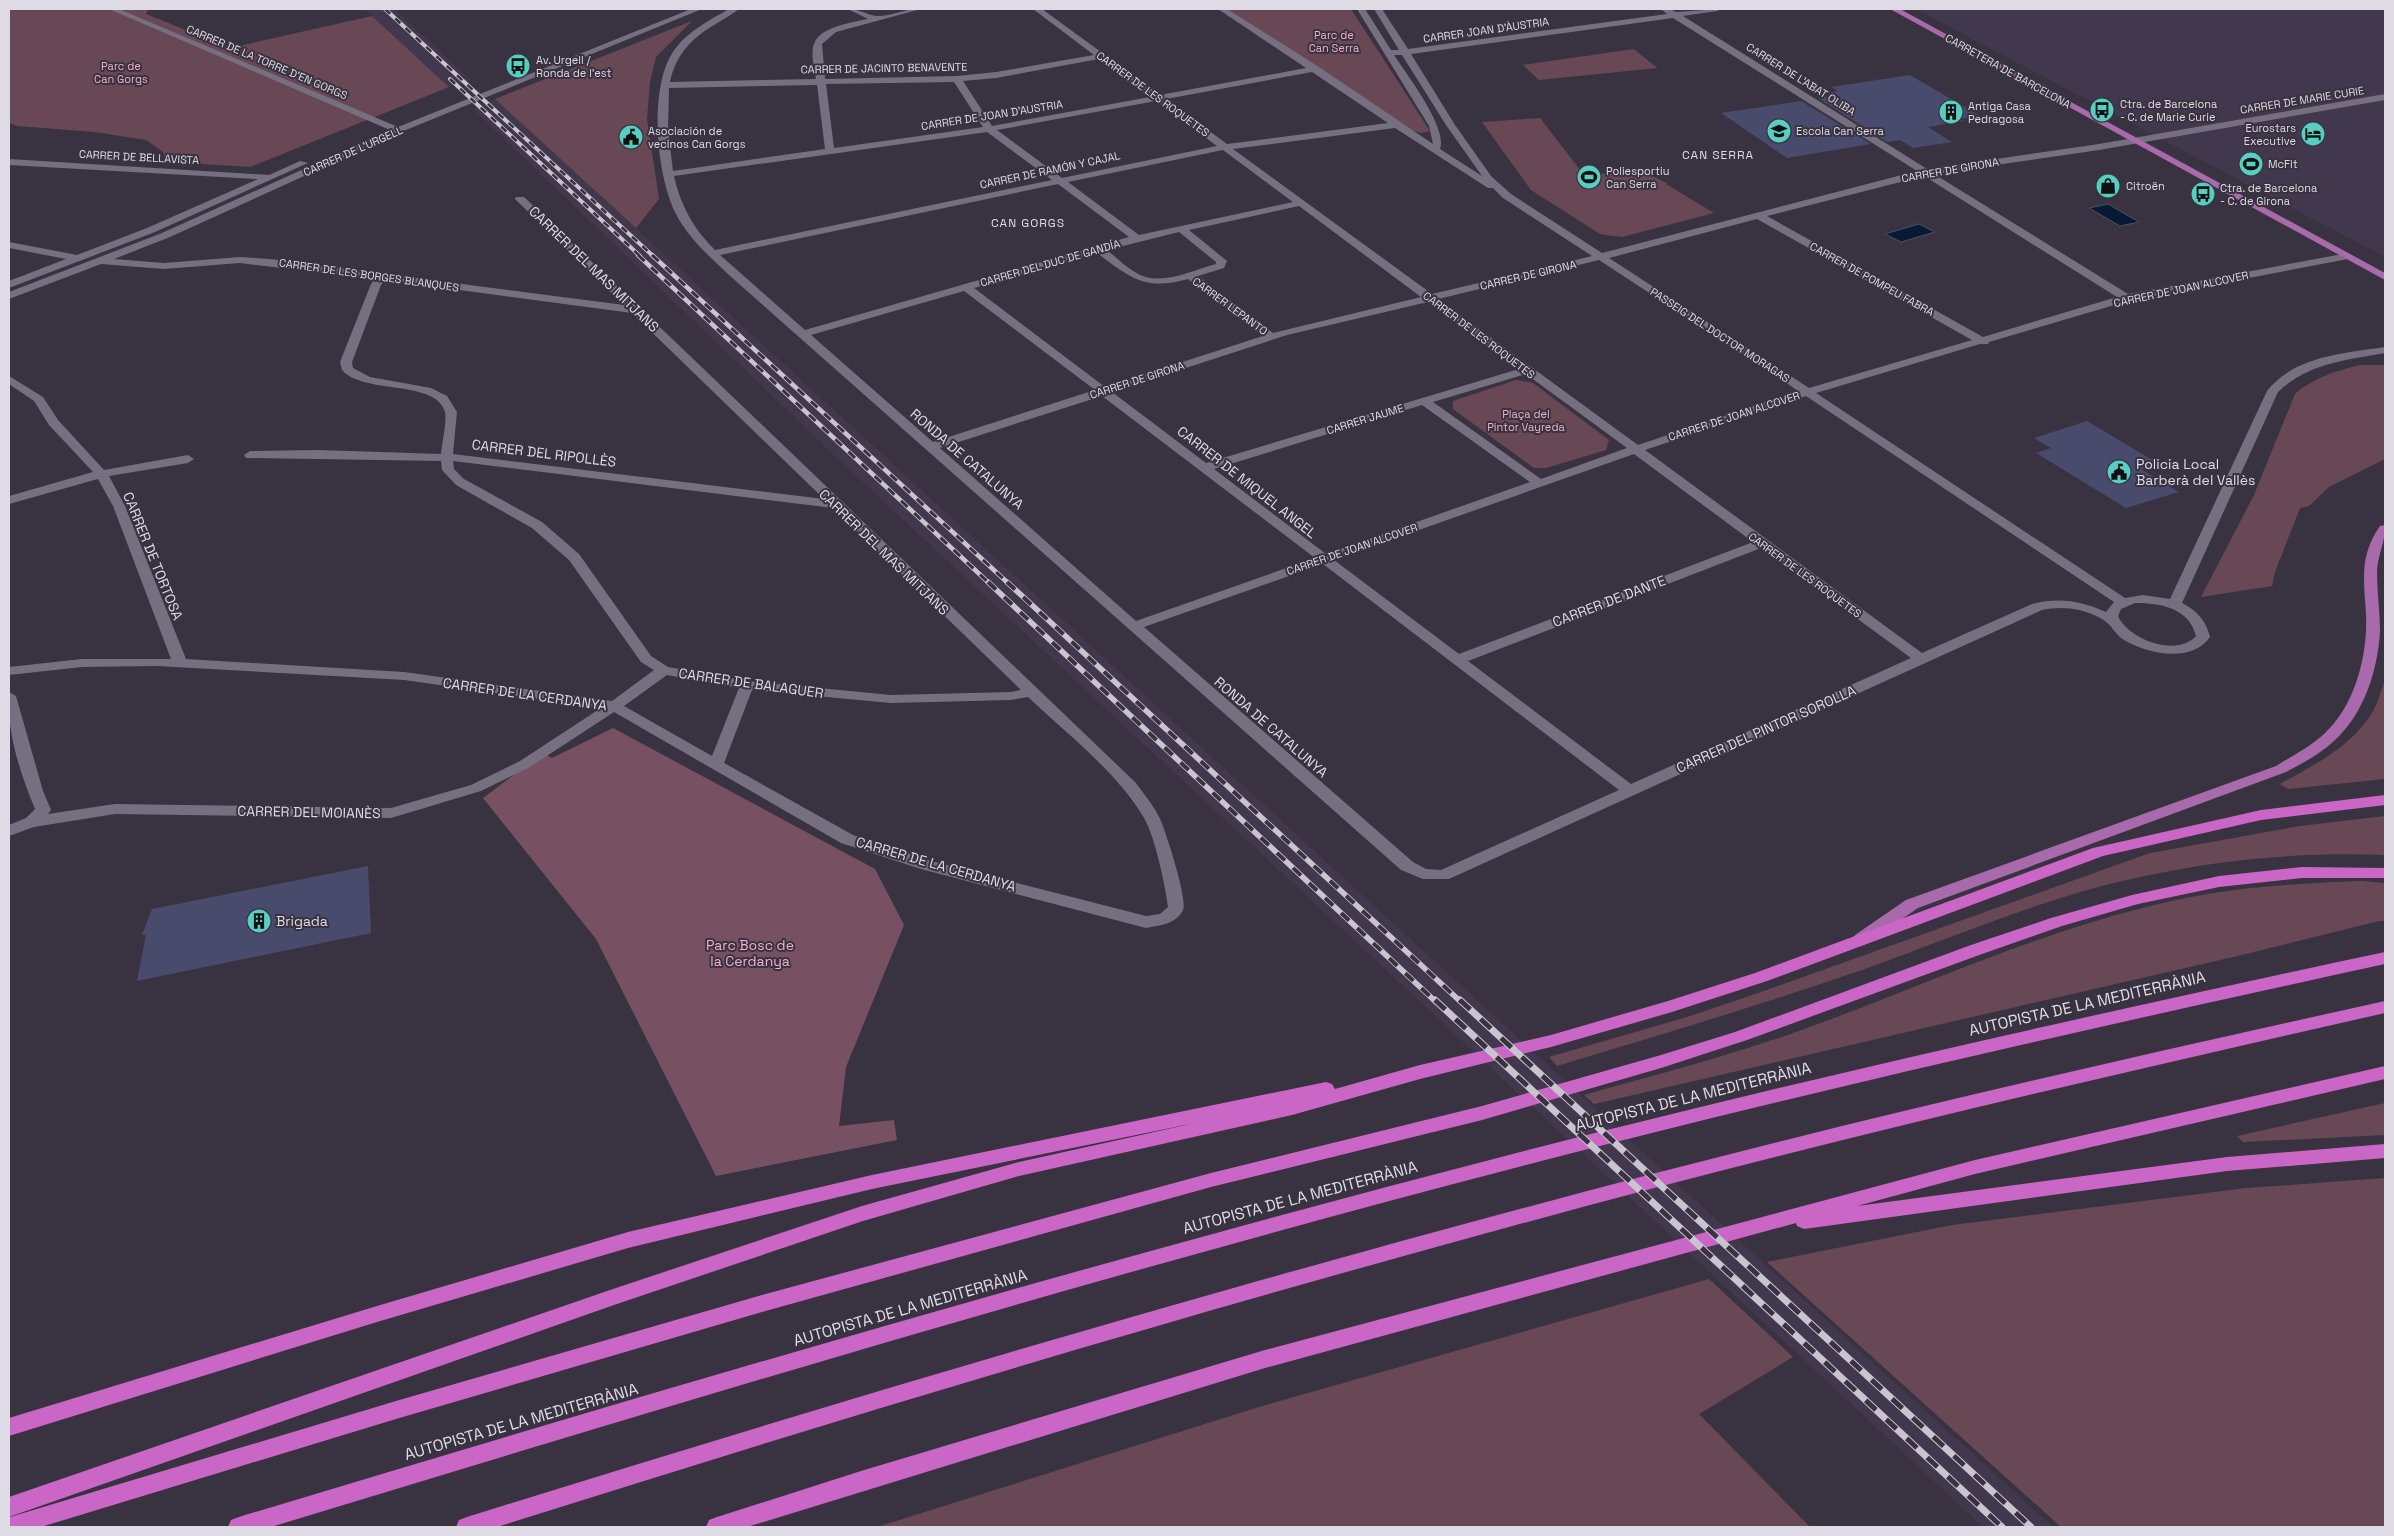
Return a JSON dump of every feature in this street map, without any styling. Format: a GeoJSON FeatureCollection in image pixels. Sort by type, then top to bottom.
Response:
{"type":"FeatureCollection","features":[{"type":"Feature","properties":{"kind":"highway"},"geometry":{"type":"LineString","coordinates":[[9,1507],[601,1302],[862,1214],[1019,1169],[1292,1108],[1420,1072],[1551,1041],[1672,1006],[1761,977],[2099,852],[2261,815],[2385,800]]}},
{"type":"Feature","properties":{"kind":"highway"},"geometry":{"type":"LineString","coordinates":[[10,1527],[632,1340],[1229,1175],[1490,1111],[1738,1037],[1968,953],[2089,913],[2152,895],[2234,879],[2296,873],[2385,873]]}},
{"type":"Feature","properties":{"kind":"highway","name":"AUTOPISTA DE LA MEDITERRÀNIA"},"geometry":{"type":"LineString","coordinates":[[239,1527],[1000,1301],[1461,1174],[1706,1113],[2116,1016],[2385,958]]}},
{"type":"Feature","properties":{"kind":"highway"},"geometry":{"type":"LineString","coordinates":[[467,1527],[687,1457],[1064,1342],[1547,1208],[2162,1055],[2385,1007]]}},
{"type":"Feature","properties":{"kind":"highway"},"geometry":{"type":"LineString","coordinates":[[9,1427],[377,1314],[628,1240],[872,1182],[1280,1098],[1420,1072]]}},
{"type":"Feature","properties":{"kind":"highway"},"geometry":{"type":"LineString","coordinates":[[717,1527],[861,1481],[1265,1359],[1975,1167],[2385,1072]]}},
{"type":"Feature","properties":{"kind":"highway"},"geometry":{"type":"LineString","coordinates":[[1745,1229],[2227,1164],[2385,1151]]}},
{"type":"Feature","properties":{"kind":"main road","name":"CARRETERA DE BARCELONA"},"geometry":{"type":"LineString","coordinates":[[1894,9],[2385,277]]}},
{"type":"Feature","properties":{"kind":"main road"},"geometry":{"type":"LineString","coordinates":[[1860,940],[1912,904],[2281,769],[2333,734],[2348,715],[2359,695],[2366,674],[2371,647],[2373,618],[2369,572],[2374,550],[2385,529]]}},
{"type":"Feature","properties":{"kind":"street","name":"CARRER DE LA TORRE D'EN GORGS"},"geometry":{"type":"LineString","coordinates":[[113,9],[398,130]]}},
{"type":"Feature","properties":{"kind":"street"},"geometry":{"type":"LineString","coordinates":[[137,9],[138,19]]}},
{"type":"Feature","properties":{"kind":"street","name":"CARRER DE L'URGELL"},"geometry":{"type":"LineString","coordinates":[[9,285],[151,230],[385,125],[676,9]]}},
{"type":"Feature","properties":{"kind":"street","name":"CARRER DE L'URGELL"},"geometry":{"type":"LineString","coordinates":[[9,296],[181,229],[398,130],[698,9]]}},
{"type":"Feature","properties":{"kind":"street","name":"RONDA DE CATALUNYA"},"geometry":{"type":"LineString","coordinates":[[735,9],[710,23],[684,45],[672,60],[665,85],[663,103],[668,171],[676,202],[694,232],[712,253],[1134,626],[1407,866],[1423,874]]}},
{"type":"Feature","properties":{"kind":"street"},"geometry":{"type":"LineString","coordinates":[[852,9],[874,18]]}},
{"type":"Feature","properties":{"kind":"street"},"geometry":{"type":"LineString","coordinates":[[830,152],[817,50],[818,43],[833,30],[874,18],[917,9]]}},
{"type":"Feature","properties":{"kind":"street"},"geometry":{"type":"LineString","coordinates":[[1039,10],[1053,9]]}},
{"type":"Feature","properties":{"kind":"street"},"geometry":{"type":"LineString","coordinates":[[1222,9],[1316,69],[1411,136],[1507,196]]}},
{"type":"Feature","properties":{"kind":"street"},"geometry":{"type":"LineString","coordinates":[[1361,9],[1436,132],[1438,143],[1435,151]]}},
{"type":"Feature","properties":{"kind":"street","name":"PASSEIG DEL DOCTOR MORAGAS"},"geometry":{"type":"LineString","coordinates":[[1378,9],[1407,52],[1451,125],[1488,178],[1507,196],[1808,392],[2122,602]]}},
{"type":"Feature","properties":{"kind":"street"},"geometry":{"type":"LineString","coordinates":[[1629,9],[1646,19]]}},
{"type":"Feature","properties":{"kind":"street","name":"CARRER DE L'ABAT OLIBA"},"geometry":{"type":"LineString","coordinates":[[1665,9],[2126,298]]}},
{"type":"Feature","properties":{"kind":"street","name":"CARRER JOAN D'ÀUSTRIA"},"geometry":{"type":"LineString","coordinates":[[1389,53],[1717,9]]}},
{"type":"Feature","properties":{"kind":"street","name":"CARRER DE LES ROQUETES"},"geometry":{"type":"LineString","coordinates":[[1039,10],[1921,660]]}},
{"type":"Feature","properties":{"kind":"street","name":"CARRER DE JACINTO BENAVENTE"},"geometry":{"type":"LineString","coordinates":[[665,85],[821,80],[957,79],[1102,56]]}},
{"type":"Feature","properties":{"kind":"street","name":"CARRER DE JOAN D'AUSTRIA"},"geometry":{"type":"LineString","coordinates":[[670,174],[989,129],[1316,69]]}},
{"type":"Feature","properties":{"kind":"street"},"geometry":{"type":"LineString","coordinates":[[957,79],[989,129],[1137,238]]}},
{"type":"Feature","properties":{"kind":"street","name":"CARRER DE MARIE CURIE"},"geometry":{"type":"LineString","coordinates":[[2134,139],[2385,97]]}},
{"type":"Feature","properties":{"kind":"street","name":"CARRER DE RAMÓN Y CAJAL"},"geometry":{"type":"LineString","coordinates":[[712,253],[1225,147],[1395,125]]}},
{"type":"Feature","properties":{"kind":"street"},"geometry":{"type":"LineString","coordinates":[[1411,136],[1431,136],[1436,132]]}},
{"type":"Feature","properties":{"kind":"street","name":"CARRER DE GIRONA"},"geometry":{"type":"LineString","coordinates":[[931,447],[1272,336],[1332,320],[1600,258],[1926,172],[2099,147],[2134,139]]}},
{"type":"Feature","properties":{"kind":"street","name":"CARRER DE BELLAVISTA"},"geometry":{"type":"LineString","coordinates":[[9,162],[269,177]]}},
{"type":"Feature","properties":{"kind":"street","name":"CARRER DEL MAS MITJANS"},"geometry":{"type":"LineString","coordinates":[[520,199],[638,310],[834,504],[1130,785],[1153,820],[1173,884],[1176,908],[1165,919],[1146,922]]}},
{"type":"Feature","properties":{"kind":"street","name":"CARRER DEL DUC DE GANDÍA"},"geometry":{"type":"LineString","coordinates":[[803,334],[1137,238],[1300,203]]}},
{"type":"Feature","properties":{"kind":"street","name":"CARRER DE POMPEU FABRA"},"geometry":{"type":"LineString","coordinates":[[1759,216],[1984,342]]}},
{"type":"Feature","properties":{"kind":"street"},"geometry":{"type":"LineString","coordinates":[[1099,249],[1142,280],[1158,281],[1220,266],[1222,261],[1180,228]]}},
{"type":"Feature","properties":{"kind":"street"},"geometry":{"type":"LineString","coordinates":[[9,245],[77,258]]}},
{"type":"Feature","properties":{"kind":"street","name":"CARRER DE JOAN ALCOVER"},"geometry":{"type":"LineString","coordinates":[[1134,626],[1634,450],[1808,392],[1984,342],[2126,298],[2348,256]]}},
{"type":"Feature","properties":{"kind":"street","name":"CARRER DE LES BORGES BLANQUES"},"geometry":{"type":"LineString","coordinates":[[99,261],[164,266],[255,260],[638,310]]}},
{"type":"Feature","properties":{"kind":"street","name":"CARRER LEPANTO"},"geometry":{"type":"LineString","coordinates":[[1188,275],[1272,336]]}},
{"type":"Feature","properties":{"kind":"street"},"geometry":{"type":"LineString","coordinates":[[382,278],[376,284],[365,317],[346,362],[348,370],[367,380],[431,391],[443,398],[451,412],[447,458]]}},
{"type":"Feature","properties":{"kind":"street","name":"CARRER DE MIQUEL ANGEL"},"geometry":{"type":"LineString","coordinates":[[966,287],[1630,790]]}},
{"type":"Feature","properties":{"kind":"street"},"geometry":{"type":"LineString","coordinates":[[2174,604],[2273,391],[2282,381],[2295,372],[2328,360],[2385,350]]}},
{"type":"Feature","properties":{"kind":"street"},"geometry":{"type":"LineString","coordinates":[[2348,357],[2385,358]]}},
{"type":"Feature","properties":{"kind":"street","name":"CARRER JAUME"},"geometry":{"type":"LineString","coordinates":[[1204,468],[1526,370]]}},
{"type":"Feature","properties":{"kind":"street","name":"CARRER DE TORTOSA"},"geometry":{"type":"LineString","coordinates":[[9,379],[39,399],[53,422],[78,446],[101,474],[119,506],[180,664]]}},
{"type":"Feature","properties":{"kind":"street"},"geometry":{"type":"LineString","coordinates":[[1424,401],[1539,483]]}},
{"type":"Feature","properties":{"kind":"street","name":"CARRER DEL RIPOLLÈS"},"geometry":{"type":"LineString","coordinates":[[250,455],[318,454],[464,458],[834,504]]}},
{"type":"Feature","properties":{"kind":"street","name":"CARRER DE BALAGUER"},"geometry":{"type":"LineString","coordinates":[[447,458],[448,470],[460,482],[537,525],[574,557],[646,659],[664,670],[746,686],[891,700],[1011,696],[1030,692]]}},
{"type":"Feature","properties":{"kind":"street"},"geometry":{"type":"LineString","coordinates":[[9,500],[101,474],[188,459]]}},
{"type":"Feature","properties":{"kind":"street","name":"CARRER DE DANTE"},"geometry":{"type":"LineString","coordinates":[[1456,660],[1761,543]]}},
{"type":"Feature","properties":{"kind":"street"},"geometry":{"type":"LineString","coordinates":[[2146,599],[2174,604],[2192,614],[2202,625],[2203,637],[2195,645],[2178,649],[2156,648],[2135,641],[2119,631],[2111,619],[2111,612],[2122,602],[2146,599]]}},
{"type":"Feature","properties":{"kind":"street","name":"CARRER DEL PINTOR SOROLLA"},"geometry":{"type":"LineString","coordinates":[[1423,874],[1443,875],[2048,604],[2078,605],[2111,619]]}},
{"type":"Feature","properties":{"kind":"street","name":"CARRER DE LA CERDANYA"},"geometry":{"type":"LineString","coordinates":[[9,671],[82,663],[180,664],[404,676],[612,705],[847,839],[927,865],[1146,922]]}},
{"type":"Feature","properties":{"kind":"street","name":"CARRER DEL MOIANÈS"},"geometry":{"type":"LineString","coordinates":[[9,831],[31,822],[115,809],[391,813],[476,788],[543,753],[577,732],[612,705],[664,670]]}},
{"type":"Feature","properties":{"kind":"street"},"geometry":{"type":"LineString","coordinates":[[716,764],[746,686]]}},
{"type":"Feature","properties":{"kind":"street"},"geometry":{"type":"LineString","coordinates":[[9,696],[35,791],[43,810],[31,822]]}},
{"type":"Feature","properties":{"kind":"shaded area"},"geometry":{"type":"Polygon","coordinates":[[[365,9],[394,9],[471,80],[449,87],[365,9]]]}},
{"type":"Feature","properties":{"kind":"shaded area"},"geometry":{"type":"Polygon","coordinates":[[[1916,9],[2385,9],[2385,257],[2171,144],[1916,9]]]}},
{"type":"Feature","properties":{"kind":"shaded area"},"geometry":{"type":"Polygon","coordinates":[[[495,99],[2053,1527],[1983,1527],[836,457],[473,109],[495,99]]]}},
{"type":"Feature","properties":{"kind":"green space","name":"Parc de Can Gorgs"},"geometry":{"type":"Polygon","coordinates":[[[9,9],[148,9],[146,14],[230,48],[372,16],[449,87],[250,167],[168,162],[163,152],[146,140],[95,132],[17,126],[9,123],[9,9]]]}},
{"type":"Feature","properties":{"kind":"green space","name":"Parc de Can Serra"},"geometry":{"type":"Polygon","coordinates":[[[1227,9],[1351,9],[1430,131],[1421,133],[1408,129],[1227,9]]]}},
{"type":"Feature","properties":{"kind":"green space"},"geometry":{"type":"Polygon","coordinates":[[[692,21],[656,57],[650,82],[647,119],[659,199],[636,228],[495,99],[692,21]]]}},
{"type":"Feature","properties":{"kind":"green space"},"geometry":{"type":"Polygon","coordinates":[[[1634,49],[1657,68],[1539,80],[1523,65],[1634,49]]]}},
{"type":"Feature","properties":{"kind":"green space","name":"Poliesportiu Can Serra"},"geometry":{"type":"Polygon","coordinates":[[[1540,118],[1584,175],[1642,171],[1667,183],[1714,213],[1622,237],[1600,234],[1531,190],[1482,122],[1540,118]]]}},
{"type":"Feature","properties":{"kind":"green space"},"geometry":{"type":"Polygon","coordinates":[[[2360,365],[2385,365],[2385,459],[2329,487],[2309,506],[2300,508],[2275,572],[2272,586],[2201,597],[2254,495],[2295,394],[2318,379],[2334,372],[2360,365]]]}},
{"type":"Feature","properties":{"kind":"green space","name":"Plaça del Pintor Vayreda"},"geometry":{"type":"Polygon","coordinates":[[[1516,380],[1533,383],[1609,440],[1606,450],[1546,468],[1534,468],[1453,409],[1453,401],[1516,380]]]}},
{"type":"Feature","properties":{"kind":"green space"},"geometry":{"type":"Polygon","coordinates":[[[2385,680],[2385,779],[2288,789],[2280,784],[2331,754],[2354,736],[2372,713],[2385,680]]]}},
{"type":"Feature","properties":{"kind":"green space","name":"Parc Bosc de la Cerdanya"},"geometry":{"type":"Polygon","coordinates":[[[613,728],[875,869],[904,925],[846,1067],[839,1126],[894,1120],[897,1140],[716,1176],[596,939],[483,798],[543,753],[552,758],[613,728]]]}},
{"type":"Feature","properties":{"kind":"green space"},"geometry":{"type":"Polygon","coordinates":[[[2385,816],[2385,855],[2293,856],[2232,861],[2170,871],[2105,885],[2069,895],[1862,970],[1710,1020],[1557,1066],[1549,1057],[1687,1017],[1764,991],[2150,853],[2300,826],[2385,816]]]}},
{"type":"Feature","properties":{"kind":"green space"},"geometry":{"type":"Polygon","coordinates":[[[2362,881],[2385,883],[2385,921],[1594,1104],[1584,1095],[1773,1040],[1995,956],[2094,921],[2196,896],[2258,887],[2362,881]]]}},
{"type":"Feature","properties":{"kind":"green space"},"geometry":{"type":"Polygon","coordinates":[[[2385,1103],[2385,1135],[2243,1142],[2237,1136],[2385,1103]]]}},
{"type":"Feature","properties":{"kind":"green space"},"geometry":{"type":"Polygon","coordinates":[[[2385,1178],[2385,1527],[2061,1527],[1767,1262],[1952,1225],[2247,1188],[2385,1178]]]}},
{"type":"Feature","properties":{"kind":"green space"},"geometry":{"type":"Polygon","coordinates":[[[1709,1279],[1793,1357],[1699,1414],[1810,1527],[877,1527],[1259,1407],[1709,1279]]]}},
{"type":"Feature","properties":{"kind":"water"},"geometry":{"type":"Polygon","coordinates":[[[2108,204],[2139,222],[2120,226],[2089,208],[2108,204]]]}},
{"type":"Feature","properties":{"kind":"water"},"geometry":{"type":"Polygon","coordinates":[[[1919,224],[1935,232],[1901,242],[1885,234],[1919,224]]]}},
{"type":"Feature","properties":{"kind":"building"},"geometry":{"type":"Polygon","coordinates":[[[1910,75],[1980,116],[1960,119],[1964,121],[1928,127],[1952,142],[1913,148],[1900,140],[1887,142],[1818,98],[1829,96],[1824,93],[1838,91],[1831,87],[1910,75]]]}},
{"type":"Feature","properties":{"kind":"building"},"geometry":{"type":"Polygon","coordinates":[[[1801,101],[1871,144],[1787,158],[1721,113],[1801,101]]]}},
{"type":"Feature","properties":{"kind":"building","name":"Policia Local Barberà del Vallès"},"geometry":{"type":"Polygon","coordinates":[[[2087,421],[2159,464],[2141,469],[2179,492],[2126,508],[2036,453],[2051,448],[2034,438],[2087,421]]]}},
{"type":"Feature","properties":{"kind":"building","name":"Brigada"},"geometry":{"type":"Polygon","coordinates":[[[368,866],[371,933],[137,981],[146,935],[142,935],[152,909],[368,866]]]}},
{"type":"Feature","properties":{"kind":"railway"},"geometry":{"type":"LineString","coordinates":[[385,9],[653,256]]}},
{"type":"Feature","properties":{"kind":"railway"},"geometry":{"type":"LineString","coordinates":[[450,79],[640,256]]}},
{"type":"Feature","properties":{"kind":"railway"},"geometry":{"type":"LineString","coordinates":[[638,255],[989,583]]}},
{"type":"Feature","properties":{"kind":"railway"},"geometry":{"type":"LineString","coordinates":[[652,255],[1008,583]]}},
{"type":"Feature","properties":{"kind":"railway"},"geometry":{"type":"LineString","coordinates":[[988,582],[1436,1002]]}},
{"type":"Feature","properties":{"kind":"railway"},"geometry":{"type":"LineString","coordinates":[[1007,582],[1461,1002]]}},
{"type":"Feature","properties":{"kind":"railway"},"geometry":{"type":"LineString","coordinates":[[1435,1000],[2002,1527]]}},
{"type":"Feature","properties":{"kind":"railway"},"geometry":{"type":"LineString","coordinates":[[1460,1000],[2031,1527]]}},
{"type":"Feature","properties":{"kind":"place","name":"Av. Urgell / Ronda de l'est"},"geometry":{"type":"Point","coordinates":[518,66]}},
{"type":"Feature","properties":{"kind":"place","name":"Ctra. de Barcelona - C. de Marie Curie"},"geometry":{"type":"Point","coordinates":[2102,110]}},
{"type":"Feature","properties":{"kind":"place","name":"Antiga Casa Pedragosa"},"geometry":{"type":"Point","coordinates":[1951,112]}},
{"type":"Feature","properties":{"kind":"place","name":"Escola Can Serra"},"geometry":{"type":"Point","coordinates":[1779,131]}},
{"type":"Feature","properties":{"kind":"place","name":"Eurostars Executive"},"geometry":{"type":"Point","coordinates":[2313,134]}},
{"type":"Feature","properties":{"kind":"place","name":"Asociación de vecinos Can Gorgs"},"geometry":{"type":"Point","coordinates":[631,137]}},
{"type":"Feature","properties":{"kind":"place","name":"McFit"},"geometry":{"type":"Point","coordinates":[2251,164]}},
{"type":"Feature","properties":{"kind":"place","name":"Poliesportiu Can Serra"},"geometry":{"type":"Point","coordinates":[1589,177]}},
{"type":"Feature","properties":{"kind":"place","name":"Citroën"},"geometry":{"type":"Point","coordinates":[2108,186]}},
{"type":"Feature","properties":{"kind":"place","name":"Ctra. de Barcelona - C. de Girona"},"geometry":{"type":"Point","coordinates":[2203,194]}},
{"type":"Feature","properties":{"kind":"place","name":"Policia Local Barberà del Vallès"},"geometry":{"type":"Point","coordinates":[2119,472]}},
{"type":"Feature","properties":{"kind":"place","name":"Brigada"},"geometry":{"type":"Point","coordinates":[259,921]}},
{"type":"Feature","properties":{"kind":"district","name":"CAN SERRA"},"geometry":{"type":"Point","coordinates":[1718,155]}},
{"type":"Feature","properties":{"kind":"district","name":"CAN GORGS"},"geometry":{"type":"Point","coordinates":[1028,223]}}]}
